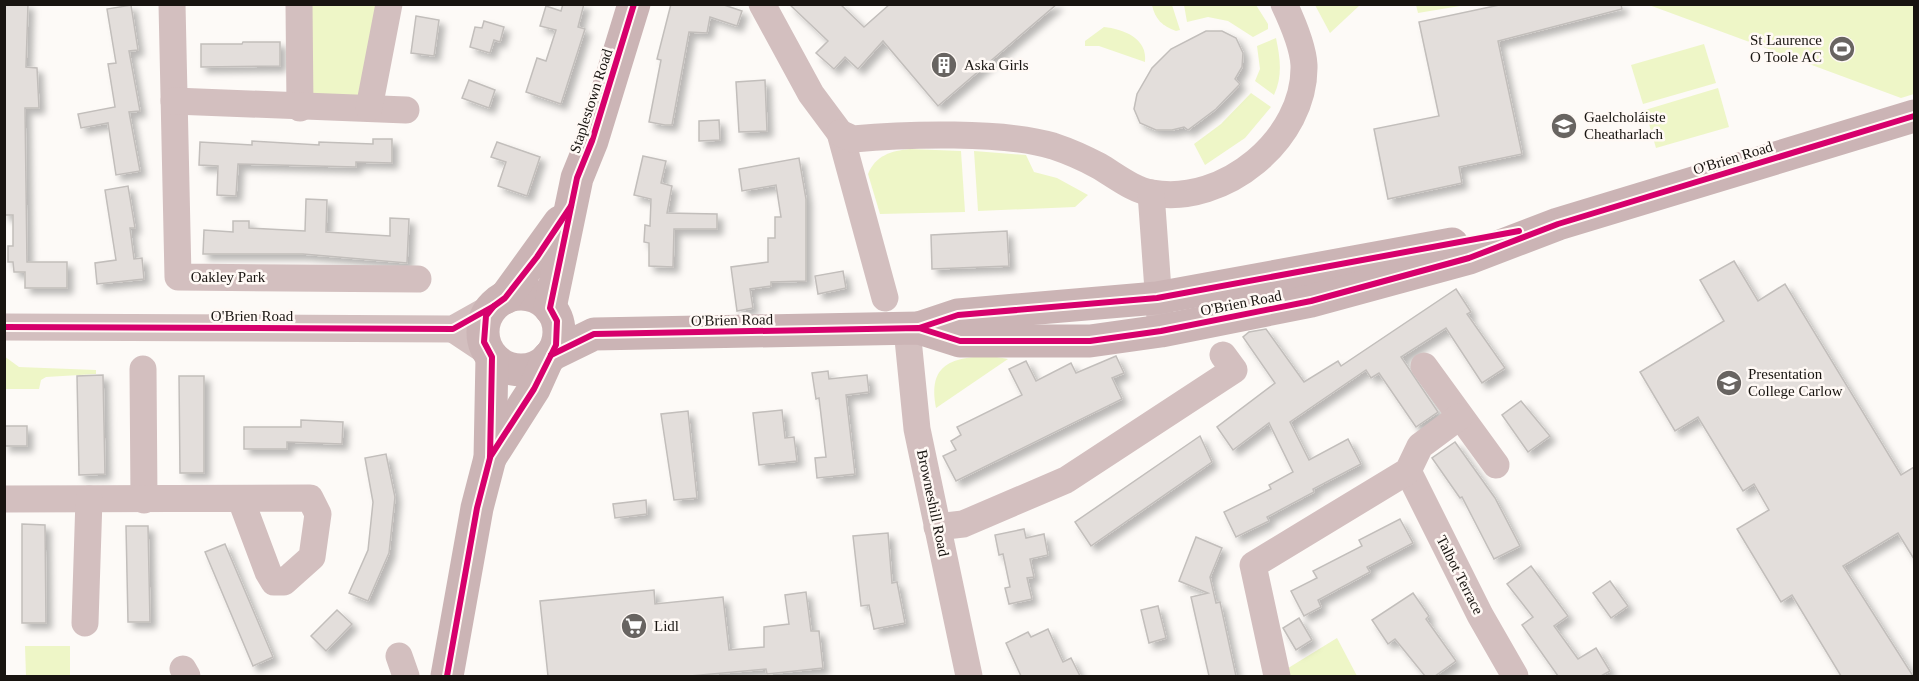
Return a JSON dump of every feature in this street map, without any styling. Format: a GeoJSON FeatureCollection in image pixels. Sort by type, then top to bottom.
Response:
{"type":"FeatureCollection","features":[{"type":"Feature","properties":{"kind":"main road","name":"Staplestown Road"},"geometry":{"type":"LineString","coordinates":[[551,310],[577,178],[592,141],[634,4]]}},
{"type":"Feature","properties":{"kind":"main road","name":"O'Brien Road"},"geometry":{"type":"LineString","coordinates":[[550,357],[594,334],[913,329],[960,341],[1090,341],[1161,331],[1311,301],[1390,281],[1469,258],[1558,224],[1914,116]]}},
{"type":"Feature","properties":{"kind":"main road","name":"Staplestown Road"},"geometry":{"type":"LineString","coordinates":[[499,302],[537,257],[571,206]]}},
{"type":"Feature","properties":{"kind":"main road","name":"O'Brien Road"},"geometry":{"type":"LineString","coordinates":[[913,329],[958,315],[1157,298],[1558,224]]}},
{"type":"Feature","properties":{"kind":"main road"},"geometry":{"type":"LineString","coordinates":[[490,458],[534,389],[550,357],[559,334],[551,310],[542,301],[530,296],[517,294],[499,302],[486,316],[483,329],[484,342],[491,355],[509,368],[521,370],[533,368],[550,357]]}},
{"type":"Feature","properties":{"kind":"main road","name":"O'Brien Road"},"geometry":{"type":"LineString","coordinates":[[551,310],[594,334]]}},
{"type":"Feature","properties":{"kind":"main road"},"geometry":{"type":"LineString","coordinates":[[447,676],[474,520],[490,458],[491,355]]}},
{"type":"Feature","properties":{"kind":"street","name":"Oakley Park"},"geometry":{"type":"LineString","coordinates":[[172,4],[178,277],[418,279]]}},
{"type":"Feature","properties":{"kind":"street"},"geometry":{"type":"LineString","coordinates":[[299,4],[300,108]]}},
{"type":"Feature","properties":{"kind":"street"},"geometry":{"type":"LineString","coordinates":[[369,108],[389,4]]}},
{"type":"Feature","properties":{"kind":"street"},"geometry":{"type":"LineString","coordinates":[[762,4],[811,93],[840,133],[885,298]]}},
{"type":"Feature","properties":{"kind":"street"},"geometry":{"type":"LineString","coordinates":[[840,133],[853,138],[964,136],[1053,146],[1097,165],[1151,194],[1196,192],[1227,182],[1262,154],[1290,122],[1299,103],[1304,63],[1284,4]]}},
{"type":"Feature","properties":{"kind":"street"},"geometry":{"type":"LineString","coordinates":[[174,101],[300,108],[406,110]]}},
{"type":"Feature","properties":{"kind":"street"},"geometry":{"type":"LineString","coordinates":[[1151,194],[1161,331]]}},
{"type":"Feature","properties":{"kind":"street","name":"O'Brien Road"},"geometry":{"type":"LineString","coordinates":[[4,327],[453,329],[499,302]]}},
{"type":"Feature","properties":{"kind":"street"},"geometry":{"type":"LineString","coordinates":[[453,329],[491,355]]}},
{"type":"Feature","properties":{"kind":"street","name":"Browneshill Road"},"geometry":{"type":"LineString","coordinates":[[913,329],[918,429],[969,676]]}},
{"type":"Feature","properties":{"kind":"street"},"geometry":{"type":"LineString","coordinates":[[937,528],[963,524],[1066,480],[1234,370],[1223,355]]}},
{"type":"Feature","properties":{"kind":"street"},"geometry":{"type":"LineString","coordinates":[[1424,366],[1496,465]]}},
{"type":"Feature","properties":{"kind":"street"},"geometry":{"type":"LineString","coordinates":[[143,369],[144,500]]}},
{"type":"Feature","properties":{"kind":"street"},"geometry":{"type":"LineString","coordinates":[[1277,676],[1253,565],[1408,471],[1419,446],[1459,417]]}},
{"type":"Feature","properties":{"kind":"street","name":"Talbot Terrace"},"geometry":{"type":"LineString","coordinates":[[1408,471],[1480,615],[1515,676]]}},
{"type":"Feature","properties":{"kind":"street"},"geometry":{"type":"LineString","coordinates":[[4,499],[241,500]]}},
{"type":"Feature","properties":{"kind":"street"},"geometry":{"type":"LineString","coordinates":[[85,623],[88,499]]}},
{"type":"Feature","properties":{"kind":"green space"},"geometry":{"type":"Polygon","coordinates":[[[1416,4],[1466,5],[1418,13],[1416,4]]]}},
{"type":"Feature","properties":{"kind":"green space"},"geometry":{"type":"Polygon","coordinates":[[[308,5],[378,5],[360,98],[309,97],[308,5]]]}},
{"type":"Feature","properties":{"kind":"green space"},"geometry":{"type":"Polygon","coordinates":[[[1152,5],[1172,5],[1180,30],[1176,31],[1163,24],[1157,18],[1152,5]]]}},
{"type":"Feature","properties":{"kind":"green space"},"geometry":{"type":"Polygon","coordinates":[[[1184,5],[1256,5],[1268,24],[1268,29],[1253,37],[1228,21],[1208,17],[1187,22],[1184,5]]]}},
{"type":"Feature","properties":{"kind":"green space"},"geometry":{"type":"Polygon","coordinates":[[[1315,5],[1360,5],[1330,33],[1315,5]]]}},
{"type":"Feature","properties":{"kind":"green space","name":"St Laurence O Toole AC"},"geometry":{"type":"Polygon","coordinates":[[[1649,5],[1914,5],[1914,94],[1901,98],[1649,5]]]}},
{"type":"Feature","properties":{"kind":"green space"},"geometry":{"type":"Polygon","coordinates":[[[1104,27],[1133,36],[1143,47],[1145,62],[1099,46],[1085,46],[1085,41],[1104,27]]]}},
{"type":"Feature","properties":{"kind":"green space"},"geometry":{"type":"Polygon","coordinates":[[[1276,38],[1280,74],[1274,95],[1255,81],[1260,69],[1257,46],[1276,38]]]}},
{"type":"Feature","properties":{"kind":"green space"},"geometry":{"type":"Polygon","coordinates":[[[1704,44],[1716,83],[1643,104],[1631,65],[1704,44]]]}},
{"type":"Feature","properties":{"kind":"green space"},"geometry":{"type":"Polygon","coordinates":[[[1718,88],[1729,127],[1656,148],[1645,110],[1718,88]]]}},
{"type":"Feature","properties":{"kind":"green space"},"geometry":{"type":"Polygon","coordinates":[[[1251,93],[1271,107],[1245,138],[1205,165],[1194,144],[1221,124],[1251,93]]]}},
{"type":"Feature","properties":{"kind":"green space"},"geometry":{"type":"Polygon","coordinates":[[[910,149],[961,151],[965,212],[880,214],[868,174],[875,162],[885,155],[910,149]]]}},
{"type":"Feature","properties":{"kind":"green space"},"geometry":{"type":"Polygon","coordinates":[[[974,151],[1026,155],[1034,172],[1057,178],[1088,195],[1075,207],[978,211],[974,151]]]}},
{"type":"Feature","properties":{"kind":"green space"},"geometry":{"type":"Polygon","coordinates":[[[4,356],[19,367],[96,370],[96,374],[46,377],[41,380],[39,389],[5,389],[4,356]]]}},
{"type":"Feature","properties":{"kind":"green space"},"geometry":{"type":"Polygon","coordinates":[[[991,356],[1008,359],[936,408],[935,381],[939,372],[955,361],[991,356]]]}},
{"type":"Feature","properties":{"kind":"green space"},"geometry":{"type":"Polygon","coordinates":[[[1337,638],[1357,676],[1286,676],[1285,670],[1337,638]]]}},
{"type":"Feature","properties":{"kind":"green space"},"geometry":{"type":"Polygon","coordinates":[[[25,646],[70,646],[70,676],[26,676],[25,646]]]}},
{"type":"Feature","properties":{"kind":"building"},"geometry":{"type":"Polygon","coordinates":[[[4,4],[28,4],[26,67],[37,68],[39,108],[25,108],[27,262],[67,262],[67,288],[25,288],[25,272],[14,272],[13,262],[8,262],[8,246],[13,246],[13,215],[4,215],[4,4]]]}},
{"type":"Feature","properties":{"kind":"building"},"geometry":{"type":"Polygon","coordinates":[[[563,4],[584,4],[578,27],[585,29],[561,104],[526,92],[537,58],[546,61],[556,30],[540,26],[546,6],[561,11],[563,4]]]}},
{"type":"Feature","properties":{"kind":"building"},"geometry":{"type":"Polygon","coordinates":[[[671,4],[721,4],[742,11],[737,26],[710,17],[707,33],[689,32],[672,125],[665,125],[649,122],[661,60],[657,59],[671,4]]]}},
{"type":"Feature","properties":{"kind":"building","name":"Aska Girls"},"geometry":{"type":"Polygon","coordinates":[[[789,4],[840,4],[864,27],[890,4],[1057,4],[938,106],[883,41],[858,69],[845,57],[834,69],[816,53],[828,41],[789,4]]]}},
{"type":"Feature","properties":{"kind":"building"},"geometry":{"type":"Polygon","coordinates":[[[1504,4],[1621,4],[1622,9],[1498,41],[1522,154],[1459,167],[1462,183],[1388,199],[1374,129],[1439,116],[1419,22],[1504,4]]]}},
{"type":"Feature","properties":{"kind":"building"},"geometry":{"type":"Polygon","coordinates":[[[131,5],[138,50],[129,51],[140,111],[129,112],[140,171],[116,175],[108,123],[81,128],[78,114],[115,107],[108,64],[116,63],[107,9],[131,5]]]}},
{"type":"Feature","properties":{"kind":"building"},"geometry":{"type":"Polygon","coordinates":[[[416,16],[439,20],[434,56],[411,53],[416,16]]]}},
{"type":"Feature","properties":{"kind":"building"},"geometry":{"type":"Polygon","coordinates":[[[484,21],[504,27],[500,42],[494,40],[490,53],[470,47],[475,27],[482,28],[484,21]]]}},
{"type":"Feature","properties":{"kind":"building"},"geometry":{"type":"Polygon","coordinates":[[[1206,31],[1222,31],[1236,38],[1243,53],[1242,67],[1235,79],[1240,84],[1216,109],[1188,130],[1184,127],[1156,130],[1140,123],[1134,109],[1137,94],[1152,68],[1171,49],[1206,31]]]}},
{"type":"Feature","properties":{"kind":"building"},"geometry":{"type":"Polygon","coordinates":[[[243,42],[280,42],[280,66],[201,67],[201,44],[242,44],[243,42]]]}},
{"type":"Feature","properties":{"kind":"building"},"geometry":{"type":"Polygon","coordinates":[[[469,80],[495,90],[489,108],[462,98],[469,80]]]}},
{"type":"Feature","properties":{"kind":"building"},"geometry":{"type":"Polygon","coordinates":[[[765,80],[767,131],[739,132],[736,82],[765,80]]]}},
{"type":"Feature","properties":{"kind":"building"},"geometry":{"type":"Polygon","coordinates":[[[719,120],[720,140],[699,141],[699,121],[719,120]]]}},
{"type":"Feature","properties":{"kind":"building"},"geometry":{"type":"Polygon","coordinates":[[[373,139],[392,139],[392,163],[356,162],[356,167],[238,164],[236,196],[217,195],[218,166],[199,165],[200,142],[252,145],[252,141],[319,145],[319,142],[373,144],[373,139]]]}},
{"type":"Feature","properties":{"kind":"building"},"geometry":{"type":"Polygon","coordinates":[[[497,142],[540,157],[527,196],[498,186],[506,162],[491,157],[497,142]]]}},
{"type":"Feature","properties":{"kind":"building"},"geometry":{"type":"Polygon","coordinates":[[[643,156],[666,161],[661,183],[672,186],[667,213],[717,214],[717,229],[674,229],[673,267],[649,266],[649,243],[644,242],[645,225],[650,226],[651,199],[634,195],[643,156]]]}},
{"type":"Feature","properties":{"kind":"building"},"geometry":{"type":"Polygon","coordinates":[[[799,158],[806,199],[806,281],[771,282],[771,286],[750,289],[753,308],[737,311],[731,267],[768,262],[768,238],[775,238],[775,217],[781,217],[776,185],[742,191],[739,169],[799,158]]]}},
{"type":"Feature","properties":{"kind":"building"},"geometry":{"type":"Polygon","coordinates":[[[128,186],[135,228],[130,228],[134,259],[142,258],[144,279],[97,284],[95,263],[116,260],[105,190],[128,186]]]}},
{"type":"Feature","properties":{"kind":"building"},"geometry":{"type":"Polygon","coordinates":[[[306,199],[327,200],[326,232],[390,236],[390,218],[409,219],[407,263],[303,254],[203,254],[204,230],[233,232],[233,221],[249,221],[249,228],[305,231],[306,199]]]}},
{"type":"Feature","properties":{"kind":"building"},"geometry":{"type":"Polygon","coordinates":[[[1007,231],[1009,266],[932,269],[931,235],[1007,231]]]}},
{"type":"Feature","properties":{"kind":"building"},"geometry":{"type":"Polygon","coordinates":[[[1734,261],[1758,301],[1785,284],[1901,475],[1914,467],[1914,559],[1898,533],[1843,566],[1913,676],[1841,676],[1792,595],[1781,602],[1737,529],[1769,510],[1754,484],[1743,491],[1698,417],[1675,431],[1640,372],[1724,321],[1700,280],[1734,261]]]}},
{"type":"Feature","properties":{"kind":"building"},"geometry":{"type":"Polygon","coordinates":[[[843,271],[846,288],[818,294],[815,276],[843,271]]]}},
{"type":"Feature","properties":{"kind":"building"},"geometry":{"type":"Polygon","coordinates":[[[1456,289],[1471,312],[1467,314],[1505,368],[1482,383],[1446,328],[1401,357],[1438,412],[1416,427],[1379,373],[1371,378],[1366,370],[1290,422],[1309,460],[1348,439],[1361,464],[1267,517],[1269,521],[1236,537],[1224,512],[1271,489],[1269,485],[1293,472],[1269,423],[1233,450],[1217,427],[1275,383],[1243,337],[1249,332],[1266,329],[1304,382],[1338,361],[1341,366],[1456,289]]]}},
{"type":"Feature","properties":{"kind":"building"},"geometry":{"type":"Polygon","coordinates":[[[1116,356],[1124,373],[1112,378],[1122,399],[956,481],[943,456],[956,450],[951,441],[961,435],[957,427],[1022,395],[1009,369],[1026,361],[1036,381],[1071,363],[1076,373],[1116,356]]]}},
{"type":"Feature","properties":{"kind":"building"},"geometry":{"type":"Polygon","coordinates":[[[828,371],[829,379],[867,375],[869,392],[846,395],[855,474],[817,478],[815,458],[826,457],[819,398],[816,399],[812,373],[828,371]]]}},
{"type":"Feature","properties":{"kind":"building"},"geometry":{"type":"Polygon","coordinates":[[[103,375],[105,474],[79,475],[77,376],[103,375]]]}},
{"type":"Feature","properties":{"kind":"building"},"geometry":{"type":"Polygon","coordinates":[[[179,376],[204,376],[204,473],[180,473],[179,376]]]}},
{"type":"Feature","properties":{"kind":"building"},"geometry":{"type":"Polygon","coordinates":[[[1521,401],[1550,436],[1528,452],[1502,415],[1521,401]]]}},
{"type":"Feature","properties":{"kind":"building"},"geometry":{"type":"Polygon","coordinates":[[[782,410],[785,438],[794,437],[797,461],[759,465],[753,413],[782,410]]]}},
{"type":"Feature","properties":{"kind":"building"},"geometry":{"type":"Polygon","coordinates":[[[688,411],[697,498],[674,500],[661,414],[688,411]]]}},
{"type":"Feature","properties":{"kind":"building"},"geometry":{"type":"Polygon","coordinates":[[[301,420],[343,422],[342,444],[287,442],[287,449],[244,449],[244,427],[301,427],[301,420]]]}},
{"type":"Feature","properties":{"kind":"building"},"geometry":{"type":"Polygon","coordinates":[[[4,426],[27,426],[27,446],[4,446],[4,426]]]}},
{"type":"Feature","properties":{"kind":"building"},"geometry":{"type":"Polygon","coordinates":[[[1200,436],[1212,462],[1091,546],[1075,522],[1200,436]]]}},
{"type":"Feature","properties":{"kind":"building"},"geometry":{"type":"Polygon","coordinates":[[[1455,442],[1495,498],[1520,546],[1494,559],[1462,497],[1460,498],[1432,458],[1455,442]]]}},
{"type":"Feature","properties":{"kind":"building"},"geometry":{"type":"Polygon","coordinates":[[[386,454],[395,497],[389,553],[368,601],[349,593],[368,550],[373,502],[365,458],[386,454]]]}},
{"type":"Feature","properties":{"kind":"building"},"geometry":{"type":"Polygon","coordinates":[[[646,500],[647,514],[615,518],[613,504],[646,500]]]}},
{"type":"Feature","properties":{"kind":"building"},"geometry":{"type":"Polygon","coordinates":[[[1400,519],[1413,543],[1367,567],[1370,572],[1318,600],[1321,607],[1304,616],[1291,591],[1317,578],[1313,571],[1362,546],[1359,540],[1400,519]]]}},
{"type":"Feature","properties":{"kind":"building"},"geometry":{"type":"Polygon","coordinates":[[[22,524],[45,525],[46,623],[22,623],[22,524]]]}},
{"type":"Feature","properties":{"kind":"building"},"geometry":{"type":"Polygon","coordinates":[[[126,526],[148,526],[150,622],[128,622],[126,526]]]}},
{"type":"Feature","properties":{"kind":"building"},"geometry":{"type":"Polygon","coordinates":[[[1024,529],[1026,538],[1044,534],[1048,555],[1030,559],[1034,577],[1027,578],[1032,599],[1009,604],[1005,588],[1010,587],[1003,554],[999,555],[995,535],[1024,529]]]}},
{"type":"Feature","properties":{"kind":"building"},"geometry":{"type":"Polygon","coordinates":[[[888,533],[892,583],[897,582],[905,623],[874,629],[869,605],[861,606],[853,536],[888,533]]]}},
{"type":"Feature","properties":{"kind":"building"},"geometry":{"type":"Polygon","coordinates":[[[1196,537],[1222,548],[1210,577],[1216,603],[1220,602],[1236,676],[1209,676],[1191,597],[1208,593],[1179,581],[1196,537]]]}},
{"type":"Feature","properties":{"kind":"building"},"geometry":{"type":"Polygon","coordinates":[[[225,544],[273,657],[253,666],[205,552],[225,544]]]}},
{"type":"Feature","properties":{"kind":"building"},"geometry":{"type":"Polygon","coordinates":[[[1531,566],[1568,616],[1554,626],[1578,659],[1596,648],[1610,671],[1601,676],[1558,676],[1522,625],[1533,617],[1507,584],[1531,566]]]}},
{"type":"Feature","properties":{"kind":"building"},"geometry":{"type":"Polygon","coordinates":[[[1610,581],[1628,606],[1611,618],[1593,593],[1610,581]]]}},
{"type":"Feature","properties":{"kind":"building","name":"Lidl"},"geometry":{"type":"Polygon","coordinates":[[[654,590],[655,604],[723,597],[729,650],[764,647],[764,627],[789,624],[785,595],[806,592],[811,631],[819,631],[823,668],[767,674],[766,669],[690,676],[548,676],[540,601],[654,590]]]}},
{"type":"Feature","properties":{"kind":"building"},"geometry":{"type":"Polygon","coordinates":[[[1413,593],[1429,616],[1426,619],[1456,661],[1435,676],[1425,676],[1395,639],[1388,644],[1372,620],[1413,593]]]}},
{"type":"Feature","properties":{"kind":"building"},"geometry":{"type":"Polygon","coordinates":[[[1158,606],[1166,638],[1149,643],[1141,610],[1158,606]]]}},
{"type":"Feature","properties":{"kind":"building"},"geometry":{"type":"Polygon","coordinates":[[[337,610],[352,624],[326,651],[311,636],[337,610]]]}},
{"type":"Feature","properties":{"kind":"building"},"geometry":{"type":"Polygon","coordinates":[[[1299,618],[1312,640],[1296,650],[1283,628],[1299,618]]]}},
{"type":"Feature","properties":{"kind":"building"},"geometry":{"type":"Polygon","coordinates":[[[1048,629],[1063,662],[1071,658],[1080,676],[1021,676],[1006,643],[1028,632],[1031,637],[1048,629]]]}},
{"type":"Feature","properties":{"kind":"cycle path"},"geometry":{"type":"LineString","coordinates":[[490,457],[534,389],[556,345],[557,321],[550,308],[577,178],[592,141],[634,4]]}},
{"type":"Feature","properties":{"kind":"cycle path"},"geometry":{"type":"LineString","coordinates":[[551,355],[594,334],[919,328],[960,341],[1090,341],[1161,331],[1311,301],[1469,258],[1558,224],[1914,116]]}},
{"type":"Feature","properties":{"kind":"cycle path"},"geometry":{"type":"LineString","coordinates":[[447,676],[477,508],[490,458],[492,357],[484,342],[486,316],[505,298],[537,257],[571,206]]}},
{"type":"Feature","properties":{"kind":"cycle path"},"geometry":{"type":"LineString","coordinates":[[919,328],[958,315],[1157,298],[1519,231]]}},
{"type":"Feature","properties":{"kind":"cycle path"},"geometry":{"type":"LineString","coordinates":[[4,327],[453,329],[494,306]]}},
{"type":"Feature","properties":{"kind":"place","name":"St Laurence O Toole AC"},"geometry":{"type":"Point","coordinates":[1842,49]}},
{"type":"Feature","properties":{"kind":"place","name":"Aska Girls"},"geometry":{"type":"Point","coordinates":[944,65]}},
{"type":"Feature","properties":{"kind":"place","name":"Gaelcholáiste Cheatharlach"},"geometry":{"type":"Point","coordinates":[1564,126]}},
{"type":"Feature","properties":{"kind":"place","name":"Presentation College Carlow"},"geometry":{"type":"Point","coordinates":[1729,383]}},
{"type":"Feature","properties":{"kind":"place","name":"Lidl"},"geometry":{"type":"Point","coordinates":[634,626]}}]}
